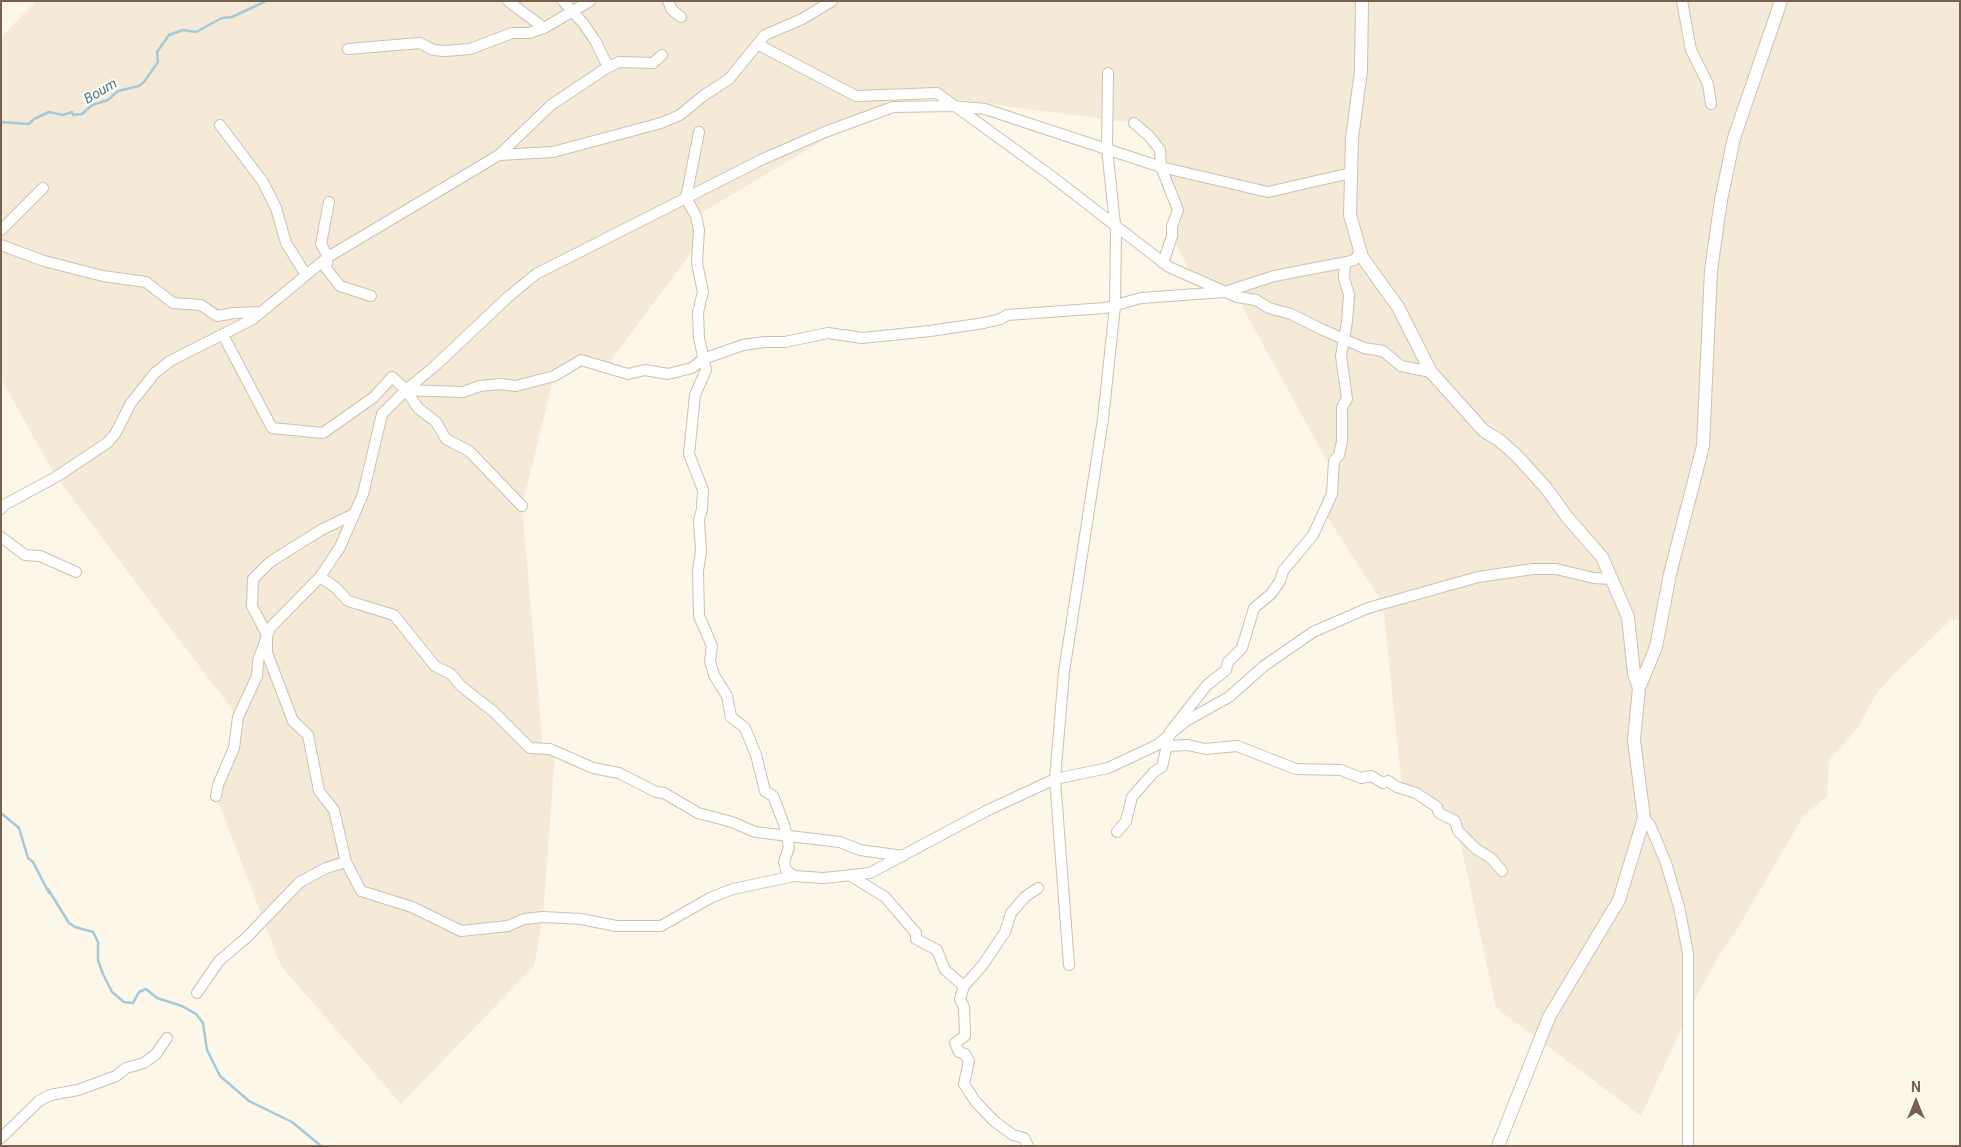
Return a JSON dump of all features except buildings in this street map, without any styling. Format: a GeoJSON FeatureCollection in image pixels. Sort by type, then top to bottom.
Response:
{"type":"FeatureCollection","features":[{"type":"Feature","properties":{"kind":"street"},"geometry":{"type":"LineString","coordinates":[[508,1],[544,28]]}},
{"type":"Feature","properties":{"kind":"street"},"geometry":{"type":"LineString","coordinates":[[563,1],[583,23],[596,42],[605,61],[610,66]]}},
{"type":"Feature","properties":{"kind":"street"},"geometry":{"type":"LineString","coordinates":[[668,1],[672,10],[681,17]]}},
{"type":"Feature","properties":{"kind":"street"},"geometry":{"type":"LineString","coordinates":[[499,155],[553,152],[653,125],[680,115],[703,96],[729,79],[759,45],[765,35],[802,19],[832,1]]}},
{"type":"Feature","properties":{"kind":"street"},"geometry":{"type":"LineString","coordinates":[[1362,1],[1361,71],[1352,138],[1350,215],[1361,252],[1398,307],[1431,372],[1484,431],[1499,440],[1516,455],[1546,488],[1567,517],[1602,557],[1628,617],[1634,674],[1639,688]]}},
{"type":"Feature","properties":{"kind":"street"},"geometry":{"type":"LineString","coordinates":[[1682,1],[1692,50],[1708,84],[1710,104]]}},
{"type":"Feature","properties":{"kind":"street"},"geometry":{"type":"LineString","coordinates":[[1498,1146],[1549,1018],[1619,900],[1644,818],[1634,740],[1639,688],[1656,647],[1670,574],[1703,446],[1712,270],[1721,200],[1734,138],[1781,1]]}},
{"type":"Feature","properties":{"kind":"street"},"geometry":{"type":"LineString","coordinates":[[348,49],[420,43],[433,50],[445,52],[470,49],[512,34],[529,33],[544,28],[589,2]]}},
{"type":"Feature","properties":{"kind":"street"},"geometry":{"type":"LineString","coordinates":[[759,45],[856,96],[937,93],[1115,225],[1163,263],[1225,292],[1256,300],[1269,308],[1291,314],[1320,330],[1364,348],[1383,351],[1401,366],[1431,372]]}},
{"type":"Feature","properties":{"kind":"street"},"geometry":{"type":"LineString","coordinates":[[1,509],[4,505],[56,477],[107,444],[115,434],[131,404],[154,373],[170,362],[223,335],[261,312],[328,257],[499,155],[551,105],[610,66],[619,62],[653,63],[662,55]]}},
{"type":"Feature","properties":{"kind":"street"},"geometry":{"type":"LineString","coordinates":[[1068,964],[1055,779],[1064,672],[1103,419],[1115,306],[1115,225],[1107,149],[1108,73]]}},
{"type":"Feature","properties":{"kind":"street"},"geometry":{"type":"LineString","coordinates":[[216,796],[218,784],[234,748],[238,717],[256,676],[258,660],[267,635],[275,622],[320,577],[340,547],[362,494],[382,414],[507,298],[536,274],[686,198],[826,132],[893,106],[953,106],[985,109],[1161,167],[1268,192],[1351,174]]}},
{"type":"Feature","properties":{"kind":"street"},"geometry":{"type":"LineString","coordinates":[[1134,123],[1149,136],[1160,150],[1161,167],[1178,210],[1163,263]]}},
{"type":"Feature","properties":{"kind":"street"},"geometry":{"type":"LineString","coordinates":[[220,125],[263,182],[276,208],[286,243],[306,275]]}},
{"type":"Feature","properties":{"kind":"street"},"geometry":{"type":"LineString","coordinates":[[700,132],[686,198],[696,216],[699,230],[697,263],[703,292],[698,312],[698,338],[706,370],[695,395],[689,454],[703,490],[702,510],[699,520],[702,551],[698,571],[698,616],[712,646],[710,661],[714,675],[726,696],[732,717],[745,728],[756,755],[765,791],[772,796],[784,824],[789,847],[784,862],[786,870],[794,876]]}},
{"type":"Feature","properties":{"kind":"street"},"geometry":{"type":"LineString","coordinates":[[1,230],[43,188]]}},
{"type":"Feature","properties":{"kind":"street"},"geometry":{"type":"LineString","coordinates":[[329,202],[321,244],[328,257],[326,268],[340,286],[371,296]]}},
{"type":"Feature","properties":{"kind":"street"},"geometry":{"type":"LineString","coordinates":[[1,245],[44,260],[103,276],[146,282],[173,303],[201,305],[217,316],[261,312]]}},
{"type":"Feature","properties":{"kind":"street"},"geometry":{"type":"LineString","coordinates":[[406,390],[464,392],[480,386],[500,384],[516,386],[554,376],[581,360],[607,366],[628,374],[645,370],[668,374],[692,368],[703,359],[743,345],[785,342],[828,333],[862,338],[966,326],[1001,319],[1007,315],[1105,308],[1141,298],[1225,292],[1274,276],[1354,260],[1361,252]]}},
{"type":"Feature","properties":{"kind":"street"},"geometry":{"type":"LineString","coordinates":[[1117,832],[1126,821],[1132,797],[1154,772],[1162,767],[1168,741],[1207,685],[1226,670],[1228,662],[1242,648],[1254,608],[1271,594],[1280,581],[1283,571],[1313,535],[1332,494],[1334,461],[1339,455],[1342,441],[1342,407],[1347,399],[1341,356],[1347,322],[1349,294],[1344,278],[1345,262]]}},
{"type":"Feature","properties":{"kind":"street"},"geometry":{"type":"LineString","coordinates":[[223,335],[272,428],[323,432],[374,397],[392,377],[406,390],[418,408],[436,422],[446,439],[469,451],[522,506]]}},
{"type":"Feature","properties":{"kind":"street"},"geometry":{"type":"LineString","coordinates":[[354,514],[321,530],[270,562],[253,579],[252,606],[267,635],[266,653],[293,720],[308,735],[319,791],[334,810],[346,862],[360,891],[412,906],[462,931],[508,926],[524,919],[543,917],[582,919],[616,926],[661,926],[712,897],[733,889],[794,876],[824,878],[870,873],[986,811],[1055,779],[1108,768],[1168,741],[1186,721],[1230,697],[1264,666],[1313,632],[1368,608],[1478,577],[1533,569],[1556,569],[1594,578],[1612,579]]}},
{"type":"Feature","properties":{"kind":"street"},"geometry":{"type":"LineString","coordinates":[[1,537],[25,554],[40,556],[76,572]]}},
{"type":"Feature","properties":{"kind":"street"},"geometry":{"type":"LineString","coordinates":[[320,577],[335,587],[348,601],[394,615],[435,666],[450,674],[461,686],[494,712],[530,748],[550,749],[593,768],[619,773],[713,819],[732,822],[766,835],[785,835],[840,842],[860,850],[904,856]]}},
{"type":"Feature","properties":{"kind":"street"},"geometry":{"type":"LineString","coordinates":[[1168,741],[1205,749],[1237,746],[1296,769],[1341,770],[1361,778],[1371,776],[1383,782],[1388,781],[1397,787],[1416,793],[1438,807],[1439,813],[1455,821],[1458,831],[1475,848],[1492,859],[1502,871]]}},
{"type":"Feature","properties":{"kind":"street"},"geometry":{"type":"LineString","coordinates":[[1644,818],[1650,825],[1666,863],[1679,907],[1687,946],[1688,1146]]}},
{"type":"Feature","properties":{"kind":"street"},"geometry":{"type":"LineString","coordinates":[[197,993],[219,961],[246,938],[300,882],[326,868],[346,862]]}},
{"type":"Feature","properties":{"kind":"street"},"geometry":{"type":"LineString","coordinates":[[851,876],[884,897],[916,933],[916,939],[936,950],[945,970],[964,986]]}},
{"type":"Feature","properties":{"kind":"street"},"geometry":{"type":"LineString","coordinates":[[1028,1146],[1024,1138],[1013,1135],[994,1121],[975,1101],[964,1084],[970,1061],[964,1054],[959,1052],[955,1043],[965,1036],[964,1007],[960,1000],[964,986],[982,966],[1005,932],[1011,913],[1025,897],[1038,888]]}},
{"type":"Feature","properties":{"kind":"street"},"geometry":{"type":"LineString","coordinates":[[1,1138],[39,1101],[50,1095],[78,1090],[116,1076],[126,1068],[144,1063],[156,1054],[167,1038]]}},
{"type":"Feature","properties":{"kind":"shaded area"},"geometry":{"type":"Polygon","coordinates":[[[36,1],[1960,1],[1960,620],[1952,619],[1892,676],[1875,696],[1857,729],[1829,760],[1827,797],[1804,815],[1736,931],[1721,952],[1696,997],[1641,1116],[1496,1008],[1458,831],[1437,807],[1402,787],[1383,604],[1323,510],[1333,472],[1237,297],[1193,278],[1172,236],[1173,196],[1149,136],[1134,123],[946,98],[899,95],[696,216],[698,243],[607,366],[581,360],[554,376],[522,506],[543,748],[555,752],[543,917],[534,966],[401,1104],[281,966],[216,796],[238,717],[56,477],[1,379],[1,37],[36,1]]]}},
{"type":"Feature","properties":{"kind":"waterway","name":"Boum"},"geometry":{"type":"LineString","coordinates":[[1,122],[29,124],[34,119],[49,112],[63,115],[72,112],[73,115],[82,114],[92,105],[108,100],[118,91],[139,86],[144,82],[158,62],[157,52],[169,35],[183,30],[196,32],[222,18],[232,17],[266,1]]}},
{"type":"Feature","properties":{"kind":"waterway"},"geometry":{"type":"LineString","coordinates":[[1,813],[19,828],[28,858],[33,862],[49,893],[48,889],[69,923],[75,927],[93,932],[98,942],[98,960],[112,992],[124,1002],[133,1003],[139,992],[146,989],[157,998],[182,1006],[196,1014],[203,1023],[207,1050],[220,1076],[249,1101],[292,1122],[321,1146]]}}]}
